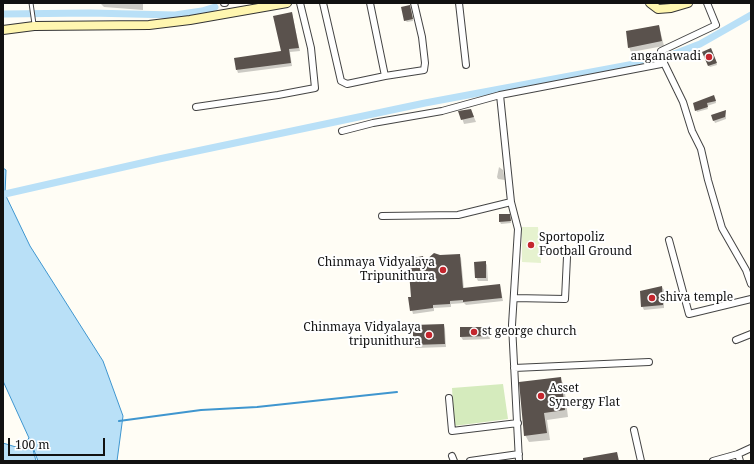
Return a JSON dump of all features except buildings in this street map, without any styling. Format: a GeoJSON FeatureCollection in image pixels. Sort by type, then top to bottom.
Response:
{"type":"FeatureCollection","features":[{"type":"Feature","properties":{"kind":"main road"},"geometry":{"type":"LineString","coordinates":[[4,30],[34,26],[149,25],[190,20],[287,3]]}},
{"type":"Feature","properties":{"kind":"main road"},"geometry":{"type":"LineString","coordinates":[[650,3],[658,9],[671,8],[688,3]]}},
{"type":"Feature","properties":{"kind":"street"},"geometry":{"type":"LineString","coordinates":[[196,107],[315,88],[311,48],[300,3]]}},
{"type":"Feature","properties":{"kind":"street"},"geometry":{"type":"LineString","coordinates":[[323,3],[341,81],[347,84],[424,70],[425,63],[422,38],[414,3]]}},
{"type":"Feature","properties":{"kind":"street"},"geometry":{"type":"LineString","coordinates":[[370,3],[385,76]]}},
{"type":"Feature","properties":{"kind":"street"},"geometry":{"type":"LineString","coordinates":[[459,3],[466,64]]}},
{"type":"Feature","properties":{"kind":"street"},"geometry":{"type":"LineString","coordinates":[[707,3],[716,25],[661,51],[663,60],[684,102],[692,131],[701,149],[722,228],[746,270],[751,284]]}},
{"type":"Feature","properties":{"kind":"street"},"geometry":{"type":"LineString","coordinates":[[342,131],[373,123],[442,111],[500,95],[663,60]]}},
{"type":"Feature","properties":{"kind":"street"},"geometry":{"type":"LineString","coordinates":[[500,95],[511,202],[518,229],[512,325],[519,461]]}},
{"type":"Feature","properties":{"kind":"street"},"geometry":{"type":"LineString","coordinates":[[382,216],[458,215],[511,202]]}},
{"type":"Feature","properties":{"kind":"street"},"geometry":{"type":"LineString","coordinates":[[668,240],[689,314],[751,299]]}},
{"type":"Feature","properties":{"kind":"street"},"geometry":{"type":"LineString","coordinates":[[514,298],[565,299],[567,257]]}},
{"type":"Feature","properties":{"kind":"street"},"geometry":{"type":"LineString","coordinates":[[736,340],[751,334]]}},
{"type":"Feature","properties":{"kind":"street"},"geometry":{"type":"LineString","coordinates":[[514,368],[649,362]]}},
{"type":"Feature","properties":{"kind":"street"},"geometry":{"type":"LineString","coordinates":[[449,398],[452,431],[518,423]]}},
{"type":"Feature","properties":{"kind":"street"},"geometry":{"type":"LineString","coordinates":[[634,430],[641,461]]}},
{"type":"Feature","properties":{"kind":"street"},"geometry":{"type":"LineString","coordinates":[[713,461],[738,454],[751,448]]}},
{"type":"Feature","properties":{"kind":"street"},"geometry":{"type":"LineString","coordinates":[[470,461],[519,454]]}},
{"type":"Feature","properties":{"kind":"street"},"geometry":{"type":"LineString","coordinates":[[738,454],[740,461]]}},
{"type":"Feature","properties":{"kind":"lane"},"geometry":{"type":"LineString","coordinates":[[31,3],[34,26]]}},
{"type":"Feature","properties":{"kind":"green space","name":"Sportopoliz Football Ground"},"geometry":{"type":"Polygon","coordinates":[[[522,227],[538,227],[541,263],[522,262],[522,227]]]}},
{"type":"Feature","properties":{"kind":"green space"},"geometry":{"type":"Polygon","coordinates":[[[503,384],[508,419],[454,426],[452,388],[503,384]]]}},
{"type":"Feature","properties":{"kind":"water"},"geometry":{"type":"Polygon","coordinates":[[[3,168],[6,170],[5,194],[30,246],[103,361],[123,416],[117,461],[38,461],[31,442],[36,461],[3,461],[3,443],[19,448],[29,438],[3,381],[3,168]]]}},
{"type":"Feature","properties":{"kind":"waterway"},"geometry":{"type":"LineString","coordinates":[[3,14],[90,13],[175,15],[202,11],[215,7]]}},
{"type":"Feature","properties":{"kind":"waterway"},"geometry":{"type":"LineString","coordinates":[[5,194],[159,159],[425,103],[661,59],[700,44],[751,15]]}},
{"type":"Feature","properties":{"kind":"waterway"},"geometry":{"type":"LineString","coordinates":[[119,421],[201,410],[257,407],[397,392]]}},
{"type":"Feature","properties":{"kind":"place","name":"anganawadi"},"geometry":{"type":"Point","coordinates":[709,57]}},
{"type":"Feature","properties":{"kind":"place","name":"Sportopoliz Football Ground"},"geometry":{"type":"Point","coordinates":[531,245]}},
{"type":"Feature","properties":{"kind":"place","name":"Chinmaya Vidyalaya Tripunithura"},"geometry":{"type":"Point","coordinates":[443,270]}},
{"type":"Feature","properties":{"kind":"place","name":"shiva temple"},"geometry":{"type":"Point","coordinates":[652,298]}},
{"type":"Feature","properties":{"kind":"place","name":"st george church"},"geometry":{"type":"Point","coordinates":[474,332]}},
{"type":"Feature","properties":{"kind":"place","name":"Chinmaya Vidyalaya tripunithura"},"geometry":{"type":"Point","coordinates":[429,335]}},
{"type":"Feature","properties":{"kind":"place","name":"Asset Synergy Flat"},"geometry":{"type":"Point","coordinates":[541,396]}}]}
